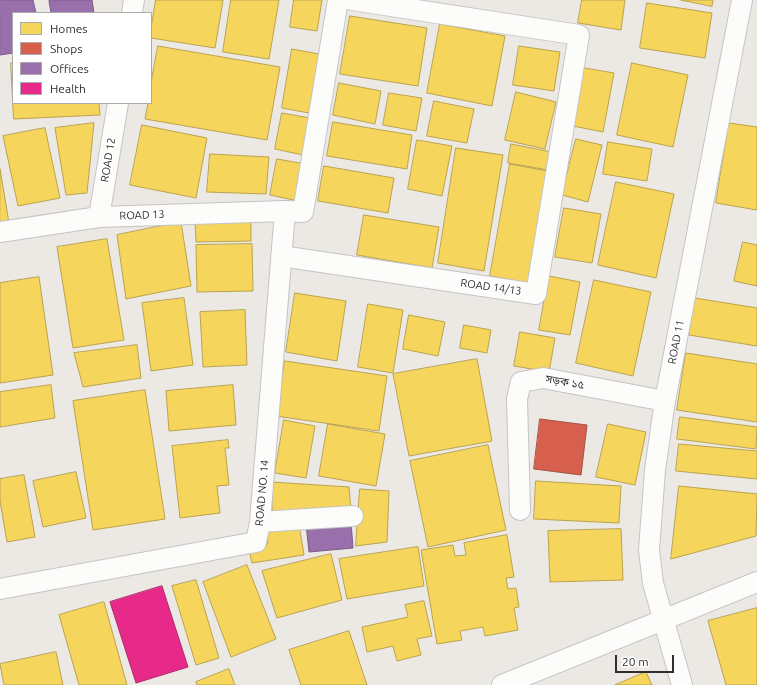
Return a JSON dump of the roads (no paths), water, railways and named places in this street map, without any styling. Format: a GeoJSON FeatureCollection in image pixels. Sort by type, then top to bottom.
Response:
{"type":"FeatureCollection","features":[{"type":"Feature","properties":{"kind":"street"},"geometry":{"type":"LineString","coordinates":[[132,12],[134,0]]}},
{"type":"Feature","properties":{"kind":"street"},"geometry":{"type":"LineString","coordinates":[[282,256],[285,211],[303,212],[338,0]]}},
{"type":"Feature","properties":{"kind":"street","name":"ROAD 14/13"},"geometry":{"type":"LineString","coordinates":[[282,256],[536,294],[579,35],[352,0]]}},
{"type":"Feature","properties":{"kind":"street","name":"ROAD 11"},"geometry":{"type":"LineString","coordinates":[[682,685],[662,620],[653,583],[649,550],[655,470],[665,401],[742,0]]}},
{"type":"Feature","properties":{"kind":"street","name":"ROAD 12"},"geometry":{"type":"LineString","coordinates":[[99,217],[118,104]]}},
{"type":"Feature","properties":{"kind":"street","name":"ROAD 13"},"geometry":{"type":"LineString","coordinates":[[0,232],[99,217],[285,211]]}},
{"type":"Feature","properties":{"kind":"street","name":"ROAD NO. 14"},"geometry":{"type":"LineString","coordinates":[[0,590],[256,542],[260,522],[282,256]]}},
{"type":"Feature","properties":{"kind":"street","name":"সড়ক ১৫"},"geometry":{"type":"LineString","coordinates":[[520,510],[517,399],[520,382],[543,378],[665,401]]}},
{"type":"Feature","properties":{"kind":"street"},"geometry":{"type":"LineString","coordinates":[[260,522],[353,516]]}},
{"type":"Feature","properties":{"kind":"street"},"geometry":{"type":"LineString","coordinates":[[502,685],[757,582]]}}]}
